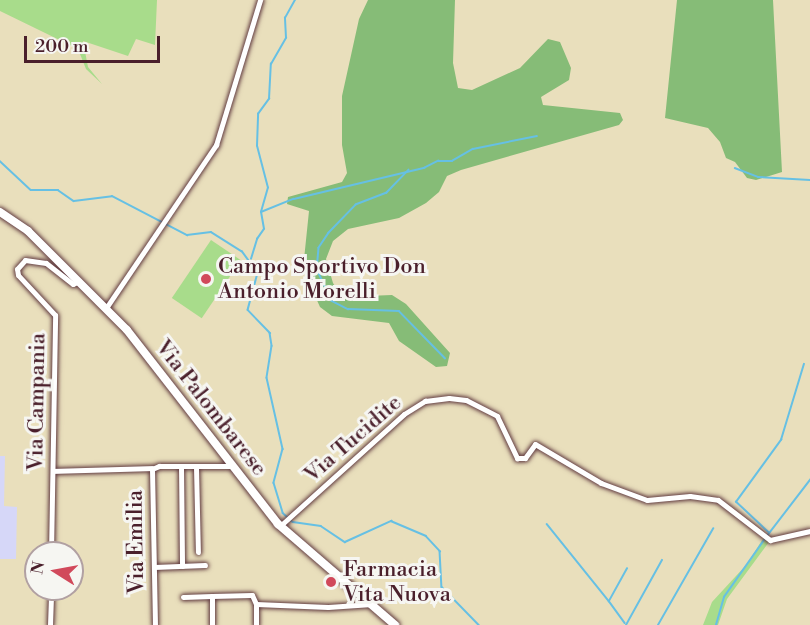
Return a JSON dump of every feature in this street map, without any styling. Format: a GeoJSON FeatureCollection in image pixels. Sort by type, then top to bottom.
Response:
{"type":"FeatureCollection","features":[{"type":"Feature","properties":{"kind":"main road","name":"Via Palombarese"},"geometry":{"type":"LineString","coordinates":[[0,212],[28,231],[106,308],[282,524],[395,625]]}},
{"type":"Feature","properties":{"kind":"street"},"geometry":{"type":"LineString","coordinates":[[106,308],[163,225],[221,132],[260,0]]}},
{"type":"Feature","properties":{"kind":"street","name":"Via Campania"},"geometry":{"type":"LineString","coordinates":[[51,541],[55,315],[18,276],[17,269],[25,260],[46,263],[73,284],[78,281]]}},
{"type":"Feature","properties":{"kind":"street","name":"Via Tucidite"},"geometry":{"type":"LineString","coordinates":[[282,524],[404,414],[426,401],[449,398],[466,400],[496,416],[506,427],[517,458],[525,458],[535,444],[601,483],[647,500],[690,496],[718,500],[766,537],[810,531]]}},
{"type":"Feature","properties":{"kind":"street"},"geometry":{"type":"LineString","coordinates":[[181,466],[182,566]]}},
{"type":"Feature","properties":{"kind":"street","name":"Via Emilia"},"geometry":{"type":"LineString","coordinates":[[155,625],[152,468],[233,466]]}},
{"type":"Feature","properties":{"kind":"street"},"geometry":{"type":"LineString","coordinates":[[196,467],[198,552]]}},
{"type":"Feature","properties":{"kind":"street"},"geometry":{"type":"LineString","coordinates":[[52,471],[152,468]]}},
{"type":"Feature","properties":{"kind":"street"},"geometry":{"type":"LineString","coordinates":[[153,567],[206,565]]}},
{"type":"Feature","properties":{"kind":"street"},"geometry":{"type":"LineString","coordinates":[[183,597],[252,595],[256,604],[256,625]]}},
{"type":"Feature","properties":{"kind":"street"},"geometry":{"type":"LineString","coordinates":[[212,596],[212,625]]}},
{"type":"Feature","properties":{"kind":"street"},"geometry":{"type":"LineString","coordinates":[[50,625],[51,601]]}},
{"type":"Feature","properties":{"kind":"street"},"geometry":{"type":"LineString","coordinates":[[256,604],[328,607],[372,604]]}},
{"type":"Feature","properties":{"kind":"shaded area"},"geometry":{"type":"Polygon","coordinates":[[[0,456],[5,456],[4,506],[17,507],[16,559],[0,559],[0,456]]]}},
{"type":"Feature","properties":{"kind":"green space"},"geometry":{"type":"Polygon","coordinates":[[[0,0],[157,0],[155,45],[136,39],[128,56],[83,41],[88,67],[102,84],[86,69],[78,49],[0,11],[0,0]]]}},
{"type":"Feature","properties":{"kind":"green space"},"geometry":{"type":"Polygon","coordinates":[[[368,0],[455,0],[453,63],[458,88],[472,90],[520,68],[548,39],[560,42],[571,68],[569,80],[541,97],[543,105],[620,113],[623,120],[619,125],[461,170],[447,176],[439,192],[426,203],[399,218],[348,229],[333,241],[326,259],[333,283],[342,297],[392,295],[406,304],[450,353],[447,366],[436,367],[399,341],[389,323],[332,316],[320,307],[303,269],[309,211],[287,204],[288,197],[342,182],[347,173],[342,145],[342,96],[359,19],[368,0]]]}},
{"type":"Feature","properties":{"kind":"green space"},"geometry":{"type":"Polygon","coordinates":[[[677,0],[773,0],[782,172],[756,180],[747,178],[735,162],[726,158],[720,142],[708,128],[665,118],[677,0]]]}},
{"type":"Feature","properties":{"kind":"green space","name":"Campo Sportivo Don Antonio Morelli"},"geometry":{"type":"Polygon","coordinates":[[[211,240],[241,260],[202,318],[172,298],[211,240]]]}},
{"type":"Feature","properties":{"kind":"green space"},"geometry":{"type":"Polygon","coordinates":[[[764,537],[769,542],[727,599],[718,625],[703,625],[712,602],[747,564],[764,537]]]}},
{"type":"Feature","properties":{"kind":"waterway"},"geometry":{"type":"LineString","coordinates":[[251,259],[257,239],[264,229],[261,212],[268,188],[257,146],[258,114],[269,99],[271,64],[286,38],[285,18],[295,0]]}},
{"type":"Feature","properties":{"kind":"waterway"},"geometry":{"type":"LineString","coordinates":[[261,212],[294,199],[424,168],[438,161],[452,161],[473,149],[537,136]]}},
{"type":"Feature","properties":{"kind":"waterway"},"geometry":{"type":"LineString","coordinates":[[0,161],[31,190],[58,190],[74,201],[112,196],[187,235],[211,232],[242,251],[258,273],[248,310],[270,333],[272,346],[267,378],[283,449],[274,483],[283,513],[293,522],[321,526],[345,542],[391,521],[426,536],[440,551],[442,587],[479,625]]}},
{"type":"Feature","properties":{"kind":"waterway"},"geometry":{"type":"LineString","coordinates":[[735,168],[758,177],[810,180]]}},
{"type":"Feature","properties":{"kind":"waterway"},"geometry":{"type":"LineString","coordinates":[[409,170],[387,193],[356,205],[329,233],[319,248],[317,269],[332,301],[348,309],[399,311],[445,358]]}},
{"type":"Feature","properties":{"kind":"waterway"},"geometry":{"type":"LineString","coordinates":[[769,533],[736,502],[781,440],[804,364]]}},
{"type":"Feature","properties":{"kind":"waterway"},"geometry":{"type":"LineString","coordinates":[[767,536],[810,480]]}},
{"type":"Feature","properties":{"kind":"waterway"},"geometry":{"type":"LineString","coordinates":[[547,524],[609,601],[627,569]]}},
{"type":"Feature","properties":{"kind":"waterway"},"geometry":{"type":"LineString","coordinates":[[658,625],[713,529]]}},
{"type":"Feature","properties":{"kind":"waterway"},"geometry":{"type":"LineString","coordinates":[[716,625],[724,597],[764,540]]}},
{"type":"Feature","properties":{"kind":"waterway"},"geometry":{"type":"LineString","coordinates":[[626,625],[662,560]]}},
{"type":"Feature","properties":{"kind":"waterway"},"geometry":{"type":"LineString","coordinates":[[609,601],[625,623]]}},
{"type":"Feature","properties":{"kind":"place","name":"Campo Sportivo Don Antonio Morelli"},"geometry":{"type":"Point","coordinates":[206,279]}},
{"type":"Feature","properties":{"kind":"place","name":"Farmacia Vita Nuova"},"geometry":{"type":"Point","coordinates":[331,582]}}]}
